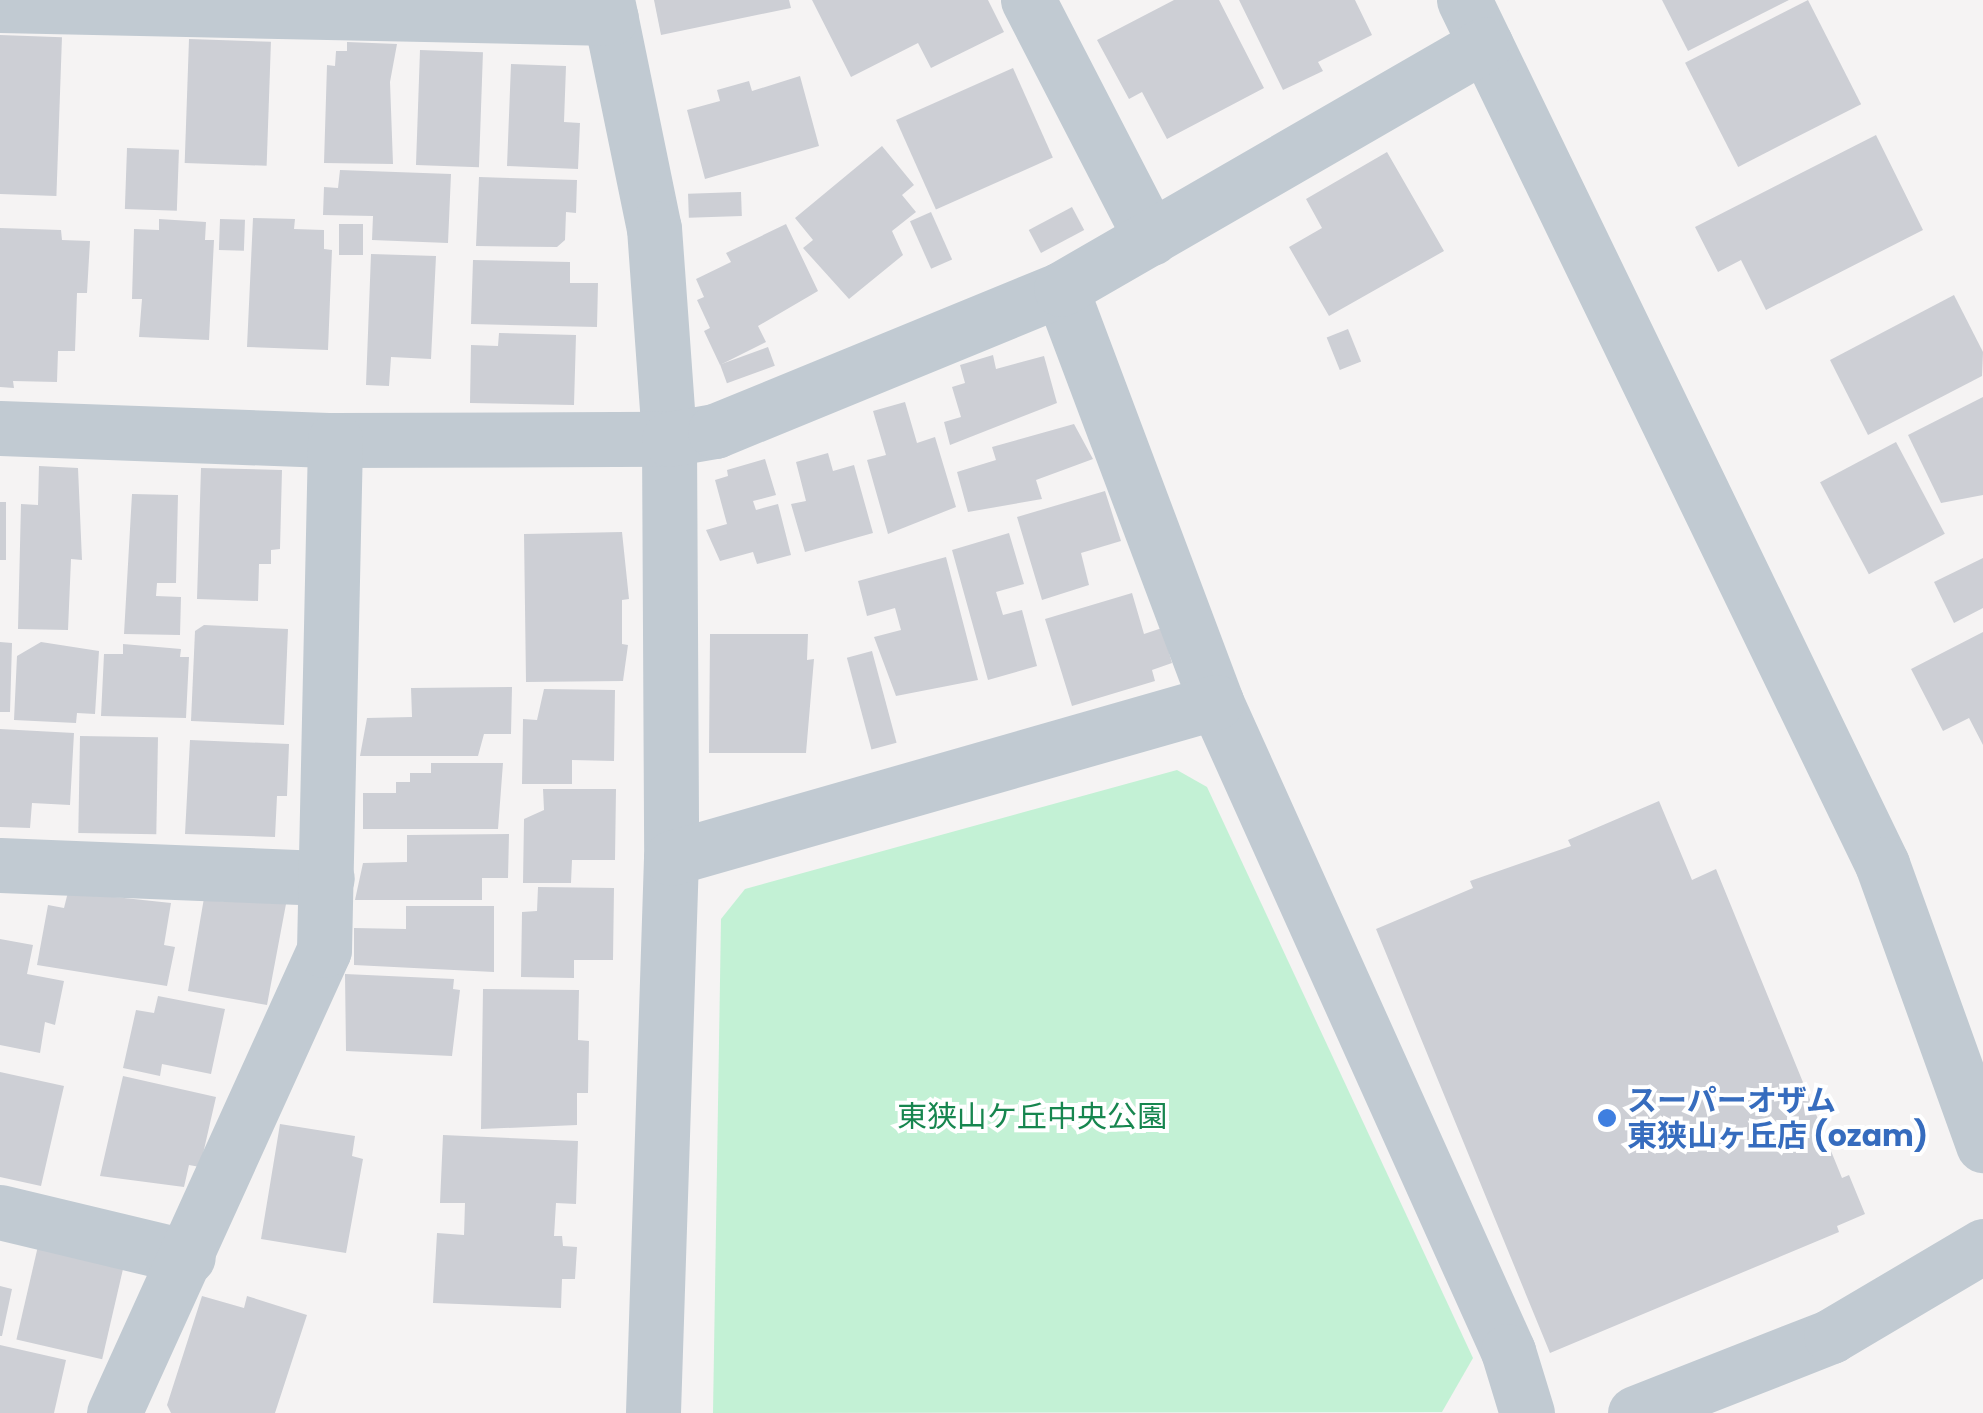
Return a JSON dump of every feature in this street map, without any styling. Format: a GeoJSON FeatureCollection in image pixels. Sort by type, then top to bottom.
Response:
{"type":"FeatureCollection","features":[{"type":"Feature","properties":{"kind":"street"},"geometry":{"type":"LineString","coordinates":[[1028,0],[1151,238]]}},
{"type":"Feature","properties":{"kind":"street"},"geometry":{"type":"LineString","coordinates":[[0,5],[609,9],[654,228],[670,439],[670,858],[652,1413]]}},
{"type":"Feature","properties":{"kind":"street"},"geometry":{"type":"LineString","coordinates":[[0,428],[335,440],[670,439],[715,431],[1061,289],[1151,238],[1474,22],[1882,864],[1983,1145]]}},
{"type":"Feature","properties":{"kind":"street"},"geometry":{"type":"LineString","coordinates":[[1061,289],[1216,702],[1508,1351],[1527,1413]]}},
{"type":"Feature","properties":{"kind":"street"},"geometry":{"type":"LineString","coordinates":[[114,1413],[324,950],[335,440]]}},
{"type":"Feature","properties":{"kind":"street"},"geometry":{"type":"LineString","coordinates":[[670,858],[1216,702]]}},
{"type":"Feature","properties":{"kind":"street"},"geometry":{"type":"LineString","coordinates":[[0,864],[327,878]]}},
{"type":"Feature","properties":{"kind":"street"},"geometry":{"type":"LineString","coordinates":[[0,1212],[188,1257]]}},
{"type":"Feature","properties":{"kind":"street"},"geometry":{"type":"LineString","coordinates":[[1635,1413],[1831,1336],[1983,1246]]}},
{"type":"Feature","properties":{"kind":"green space","name":"東狭山ケ丘中央公園"},"geometry":{"type":"Polygon","coordinates":[[[1177,770],[1207,787],[1473,1358],[1442,1412],[713,1413],[721,919],[745,889],[1177,770]]]}},
{"type":"Feature","properties":{"kind":"building"},"geometry":{"type":"Polygon","coordinates":[[[654,0],[789,0],[791,8],[661,35],[654,0]]]}},
{"type":"Feature","properties":{"kind":"building"},"geometry":{"type":"Polygon","coordinates":[[[812,0],[988,0],[1004,32],[931,68],[918,43],[851,77],[812,0]]]}},
{"type":"Feature","properties":{"kind":"building"},"geometry":{"type":"Polygon","coordinates":[[[1174,0],[1219,0],[1264,88],[1167,139],[1142,92],[1129,99],[1097,40],[1174,0]]]}},
{"type":"Feature","properties":{"kind":"building"},"geometry":{"type":"Polygon","coordinates":[[[1239,0],[1355,0],[1372,35],[1318,62],[1323,71],[1283,90],[1239,0]]]}},
{"type":"Feature","properties":{"kind":"building"},"geometry":{"type":"Polygon","coordinates":[[[1662,0],[1789,0],[1688,51],[1662,0]]]}},
{"type":"Feature","properties":{"kind":"building"},"geometry":{"type":"Polygon","coordinates":[[[1808,0],[1861,104],[1738,167],[1685,63],[1808,0]]]}},
{"type":"Feature","properties":{"kind":"building"},"geometry":{"type":"Polygon","coordinates":[[[0,35],[62,37],[56,196],[0,194],[0,35]]]}},
{"type":"Feature","properties":{"kind":"building"},"geometry":{"type":"Polygon","coordinates":[[[189,39],[271,42],[267,166],[185,163],[189,39]]]}},
{"type":"Feature","properties":{"kind":"building"},"geometry":{"type":"Polygon","coordinates":[[[347,42],[397,44],[390,82],[393,164],[324,163],[327,65],[335,66],[336,51],[347,51],[347,42]]]}},
{"type":"Feature","properties":{"kind":"building"},"geometry":{"type":"Polygon","coordinates":[[[420,50],[483,52],[479,167],[416,165],[420,50]]]}},
{"type":"Feature","properties":{"kind":"building"},"geometry":{"type":"Polygon","coordinates":[[[511,64],[566,66],[564,122],[580,123],[578,169],[507,166],[511,64]]]}},
{"type":"Feature","properties":{"kind":"building"},"geometry":{"type":"Polygon","coordinates":[[[1013,68],[1053,158],[936,210],[896,120],[1013,68]]]}},
{"type":"Feature","properties":{"kind":"building"},"geometry":{"type":"Polygon","coordinates":[[[800,76],[819,146],[705,179],[687,110],[720,101],[717,90],[749,81],[752,91],[800,76]]]}},
{"type":"Feature","properties":{"kind":"building"},"geometry":{"type":"Polygon","coordinates":[[[1876,135],[1923,230],[1766,310],[1741,260],[1718,272],[1695,227],[1876,135]]]}},
{"type":"Feature","properties":{"kind":"building"},"geometry":{"type":"Polygon","coordinates":[[[882,146],[914,185],[902,195],[916,212],[892,231],[903,255],[849,299],[803,248],[813,240],[795,218],[882,146]]]}},
{"type":"Feature","properties":{"kind":"building"},"geometry":{"type":"Polygon","coordinates":[[[127,148],[179,150],[177,211],[125,209],[127,148]]]}},
{"type":"Feature","properties":{"kind":"building"},"geometry":{"type":"Polygon","coordinates":[[[1387,152],[1444,251],[1329,316],[1289,247],[1322,228],[1306,199],[1387,152]]]}},
{"type":"Feature","properties":{"kind":"building"},"geometry":{"type":"Polygon","coordinates":[[[340,170],[451,174],[448,243],[372,240],[373,216],[323,215],[324,187],[338,188],[340,170]]]}},
{"type":"Feature","properties":{"kind":"building"},"geometry":{"type":"Polygon","coordinates":[[[479,177],[577,180],[576,213],[566,212],[565,240],[557,247],[476,246],[479,177]]]}},
{"type":"Feature","properties":{"kind":"building"},"geometry":{"type":"Polygon","coordinates":[[[741,192],[742,216],[689,218],[688,194],[741,192]]]}},
{"type":"Feature","properties":{"kind":"building"},"geometry":{"type":"Polygon","coordinates":[[[1072,207],[1084,230],[1041,253],[1029,230],[1072,207]]]}},
{"type":"Feature","properties":{"kind":"building"},"geometry":{"type":"Polygon","coordinates":[[[931,212],[952,260],[931,269],[910,221],[931,212]]]}},
{"type":"Feature","properties":{"kind":"building"},"geometry":{"type":"Polygon","coordinates":[[[253,218],[295,219],[294,229],[324,230],[324,249],[332,250],[328,350],[247,347],[253,218]]]}},
{"type":"Feature","properties":{"kind":"building"},"geometry":{"type":"Polygon","coordinates":[[[159,219],[206,222],[205,240],[214,240],[209,340],[139,337],[142,299],[132,299],[134,229],[159,230],[159,219]]]}},
{"type":"Feature","properties":{"kind":"building"},"geometry":{"type":"Polygon","coordinates":[[[220,219],[245,220],[244,251],[219,250],[220,219]]]}},
{"type":"Feature","properties":{"kind":"building"},"geometry":{"type":"Polygon","coordinates":[[[339,224],[363,224],[363,255],[339,255],[339,224]]]}},
{"type":"Feature","properties":{"kind":"building"},"geometry":{"type":"Polygon","coordinates":[[[786,224],[818,291],[758,326],[766,342],[720,365],[704,331],[710,328],[697,300],[704,297],[696,279],[731,262],[726,253],[786,224]]]}},
{"type":"Feature","properties":{"kind":"building"},"geometry":{"type":"Polygon","coordinates":[[[0,228],[61,230],[62,240],[90,241],[87,293],[77,293],[75,351],[58,351],[57,382],[13,381],[14,388],[0,387],[0,228]]]}},
{"type":"Feature","properties":{"kind":"building"},"geometry":{"type":"Polygon","coordinates":[[[371,254],[436,256],[431,359],[391,357],[389,386],[366,385],[371,254]]]}},
{"type":"Feature","properties":{"kind":"building"},"geometry":{"type":"Polygon","coordinates":[[[473,260],[570,262],[570,283],[598,283],[597,327],[471,324],[473,260]]]}},
{"type":"Feature","properties":{"kind":"building"},"geometry":{"type":"Polygon","coordinates":[[[1954,295],[1983,352],[1982,376],[1868,435],[1830,360],[1954,295]]]}},
{"type":"Feature","properties":{"kind":"building"},"geometry":{"type":"Polygon","coordinates":[[[1348,329],[1361,361],[1340,370],[1327,338],[1348,329]]]}},
{"type":"Feature","properties":{"kind":"building"},"geometry":{"type":"Polygon","coordinates":[[[499,333],[576,335],[574,405],[470,403],[471,345],[498,346],[499,333]]]}},
{"type":"Feature","properties":{"kind":"building"},"geometry":{"type":"Polygon","coordinates":[[[768,347],[775,366],[727,383],[720,364],[768,347]]]}},
{"type":"Feature","properties":{"kind":"building"},"geometry":{"type":"Polygon","coordinates":[[[993,355],[996,369],[1044,356],[1057,403],[950,445],[944,422],[961,417],[952,387],[965,383],[960,365],[993,355]]]}},
{"type":"Feature","properties":{"kind":"building"},"geometry":{"type":"Polygon","coordinates":[[[1983,397],[1983,495],[1941,503],[1908,435],[1983,397]]]}},
{"type":"Feature","properties":{"kind":"building"},"geometry":{"type":"Polygon","coordinates":[[[905,402],[917,443],[935,437],[956,507],[888,534],[867,460],[886,455],[873,411],[905,402]]]}},
{"type":"Feature","properties":{"kind":"building"},"geometry":{"type":"Polygon","coordinates":[[[1074,424],[1093,459],[1036,480],[1042,499],[968,512],[957,472],[996,460],[992,447],[1074,424]]]}},
{"type":"Feature","properties":{"kind":"building"},"geometry":{"type":"Polygon","coordinates":[[[1896,442],[1945,534],[1869,574],[1820,482],[1896,442]]]}},
{"type":"Feature","properties":{"kind":"building"},"geometry":{"type":"Polygon","coordinates":[[[828,453],[833,471],[854,465],[873,533],[805,552],[791,504],[806,501],[796,462],[828,453]]]}},
{"type":"Feature","properties":{"kind":"building"},"geometry":{"type":"Polygon","coordinates":[[[765,459],[776,495],[753,501],[756,510],[778,504],[791,555],[757,564],[753,552],[720,561],[706,530],[727,524],[715,480],[728,476],[727,470],[765,459]]]}},
{"type":"Feature","properties":{"kind":"building"},"geometry":{"type":"Polygon","coordinates":[[[39,466],[78,468],[82,560],[71,559],[68,630],[18,629],[21,504],[38,505],[39,466]]]}},
{"type":"Feature","properties":{"kind":"building"},"geometry":{"type":"Polygon","coordinates":[[[201,468],[282,470],[280,549],[271,550],[271,564],[259,564],[258,601],[197,599],[201,468]]]}},
{"type":"Feature","properties":{"kind":"building"},"geometry":{"type":"Polygon","coordinates":[[[1105,491],[1121,541],[1081,553],[1089,585],[1042,600],[1017,517],[1105,491]]]}},
{"type":"Feature","properties":{"kind":"building"},"geometry":{"type":"Polygon","coordinates":[[[132,494],[178,495],[176,583],[157,583],[156,596],[181,597],[180,635],[124,634],[132,494]]]}},
{"type":"Feature","properties":{"kind":"building"},"geometry":{"type":"Polygon","coordinates":[[[0,502],[6,502],[6,560],[0,560],[0,502]]]}},
{"type":"Feature","properties":{"kind":"building"},"geometry":{"type":"Polygon","coordinates":[[[622,532],[629,599],[622,600],[622,644],[628,645],[623,681],[526,682],[524,534],[622,532]]]}},
{"type":"Feature","properties":{"kind":"building"},"geometry":{"type":"Polygon","coordinates":[[[1009,533],[1024,584],[996,592],[1003,615],[1022,610],[1037,666],[988,680],[952,550],[1009,533]]]}},
{"type":"Feature","properties":{"kind":"building"},"geometry":{"type":"Polygon","coordinates":[[[946,557],[978,680],[896,696],[874,637],[901,630],[895,608],[867,616],[858,581],[946,557]]]}},
{"type":"Feature","properties":{"kind":"building"},"geometry":{"type":"Polygon","coordinates":[[[1983,558],[1983,608],[1954,623],[1934,582],[1983,558]]]}},
{"type":"Feature","properties":{"kind":"building"},"geometry":{"type":"Polygon","coordinates":[[[1132,593],[1144,634],[1162,628],[1172,663],[1152,670],[1155,681],[1072,706],[1045,619],[1132,593]]]}},
{"type":"Feature","properties":{"kind":"building"},"geometry":{"type":"Polygon","coordinates":[[[204,625],[288,629],[284,725],[191,721],[195,631],[204,625]]]}},
{"type":"Feature","properties":{"kind":"building"},"geometry":{"type":"Polygon","coordinates":[[[1983,632],[1983,745],[1969,718],[1943,731],[1911,669],[1983,632]]]}},
{"type":"Feature","properties":{"kind":"building"},"geometry":{"type":"Polygon","coordinates":[[[710,634],[808,634],[807,660],[814,659],[806,753],[709,753],[710,634]]]}},
{"type":"Feature","properties":{"kind":"building"},"geometry":{"type":"Polygon","coordinates":[[[0,642],[12,643],[10,712],[0,712],[0,642]]]}},
{"type":"Feature","properties":{"kind":"building"},"geometry":{"type":"Polygon","coordinates":[[[41,642],[99,651],[95,714],[77,713],[76,723],[14,720],[17,656],[41,642]]]}},
{"type":"Feature","properties":{"kind":"building"},"geometry":{"type":"Polygon","coordinates":[[[123,644],[181,649],[180,657],[189,657],[186,718],[101,716],[104,654],[123,654],[123,644]]]}},
{"type":"Feature","properties":{"kind":"building"},"geometry":{"type":"Polygon","coordinates":[[[872,651],[897,743],[871,749],[847,658],[872,651]]]}},
{"type":"Feature","properties":{"kind":"building"},"geometry":{"type":"Polygon","coordinates":[[[512,687],[511,734],[484,734],[478,756],[360,756],[367,718],[412,717],[411,688],[512,687]]]}},
{"type":"Feature","properties":{"kind":"building"},"geometry":{"type":"Polygon","coordinates":[[[544,689],[615,690],[614,761],[572,760],[572,784],[522,784],[523,719],[537,720],[544,689]]]}},
{"type":"Feature","properties":{"kind":"building"},"geometry":{"type":"Polygon","coordinates":[[[0,729],[74,733],[70,805],[32,803],[30,828],[0,827],[0,729]]]}},
{"type":"Feature","properties":{"kind":"building"},"geometry":{"type":"Polygon","coordinates":[[[80,736],[158,737],[156,834],[78,833],[80,736]]]}},
{"type":"Feature","properties":{"kind":"building"},"geometry":{"type":"Polygon","coordinates":[[[190,740],[289,744],[287,796],[277,796],[275,837],[185,834],[190,740]]]}},
{"type":"Feature","properties":{"kind":"building"},"geometry":{"type":"Polygon","coordinates":[[[431,763],[503,763],[498,829],[363,829],[363,793],[396,793],[396,782],[410,782],[410,773],[431,773],[431,763]]]}},
{"type":"Feature","properties":{"kind":"building"},"geometry":{"type":"Polygon","coordinates":[[[543,789],[616,789],[615,860],[572,860],[571,883],[523,883],[524,819],[544,810],[543,789]]]}},
{"type":"Feature","properties":{"kind":"building"},"geometry":{"type":"Polygon","coordinates":[[[1659,801],[1692,880],[1716,869],[1842,1178],[1849,1175],[1865,1214],[1837,1226],[1839,1232],[1550,1353],[1376,929],[1473,888],[1470,881],[1571,846],[1568,840],[1659,801]]]}},
{"type":"Feature","properties":{"kind":"building"},"geometry":{"type":"Polygon","coordinates":[[[509,834],[508,878],[482,878],[482,900],[355,900],[363,863],[407,862],[407,835],[509,834]]]}},
{"type":"Feature","properties":{"kind":"building"},"geometry":{"type":"Polygon","coordinates":[[[538,887],[614,888],[613,960],[574,960],[574,978],[521,977],[522,912],[537,911],[538,887]]]}},
{"type":"Feature","properties":{"kind":"building"},"geometry":{"type":"Polygon","coordinates":[[[68,892],[171,903],[164,945],[175,947],[167,986],[37,965],[48,905],[64,908],[68,892]]]}},
{"type":"Feature","properties":{"kind":"building"},"geometry":{"type":"Polygon","coordinates":[[[226,894],[286,904],[267,1005],[188,991],[204,898],[225,902],[226,894]]]}},
{"type":"Feature","properties":{"kind":"building"},"geometry":{"type":"Polygon","coordinates":[[[406,906],[494,906],[494,972],[354,965],[354,928],[406,929],[406,906]]]}},
{"type":"Feature","properties":{"kind":"building"},"geometry":{"type":"Polygon","coordinates":[[[0,939],[33,945],[27,974],[64,981],[55,1025],[45,1022],[40,1053],[0,1045],[0,939]]]}},
{"type":"Feature","properties":{"kind":"building"},"geometry":{"type":"Polygon","coordinates":[[[345,974],[454,979],[453,989],[460,990],[452,1056],[346,1051],[345,974]]]}},
{"type":"Feature","properties":{"kind":"building"},"geometry":{"type":"Polygon","coordinates":[[[483,989],[579,990],[578,1040],[589,1041],[588,1093],[577,1093],[577,1125],[481,1129],[483,989]]]}},
{"type":"Feature","properties":{"kind":"building"},"geometry":{"type":"Polygon","coordinates":[[[158,996],[225,1009],[211,1074],[162,1064],[160,1076],[123,1068],[136,1010],[154,1013],[158,996]]]}},
{"type":"Feature","properties":{"kind":"building"},"geometry":{"type":"Polygon","coordinates":[[[0,1072],[64,1086],[41,1186],[0,1177],[0,1072]]]}},
{"type":"Feature","properties":{"kind":"building"},"geometry":{"type":"Polygon","coordinates":[[[123,1076],[216,1097],[200,1167],[189,1165],[184,1187],[100,1176],[123,1076]]]}},
{"type":"Feature","properties":{"kind":"building"},"geometry":{"type":"Polygon","coordinates":[[[280,1124],[355,1136],[352,1156],[363,1159],[346,1253],[261,1239],[280,1124]]]}},
{"type":"Feature","properties":{"kind":"building"},"geometry":{"type":"Polygon","coordinates":[[[443,1135],[578,1141],[576,1204],[556,1203],[554,1236],[562,1236],[563,1246],[577,1247],[575,1279],[562,1279],[561,1308],[433,1303],[437,1233],[464,1235],[465,1203],[440,1203],[443,1135]]]}},
{"type":"Feature","properties":{"kind":"building"},"geometry":{"type":"Polygon","coordinates":[[[38,1246],[124,1266],[102,1359],[16,1340],[38,1246]]]}},
{"type":"Feature","properties":{"kind":"building"},"geometry":{"type":"Polygon","coordinates":[[[0,1286],[12,1289],[2,1336],[0,1336],[0,1286]]]}},
{"type":"Feature","properties":{"kind":"building"},"geometry":{"type":"Polygon","coordinates":[[[202,1296],[244,1308],[247,1296],[307,1315],[275,1413],[171,1413],[167,1405],[202,1296]]]}},
{"type":"Feature","properties":{"kind":"building"},"geometry":{"type":"Polygon","coordinates":[[[0,1345],[66,1360],[54,1413],[0,1413],[0,1345]]]}},
{"type":"Feature","properties":{"kind":"place","name":"スーパーオザム 東狭山ヶ丘店 (ozam)"},"geometry":{"type":"Point","coordinates":[1607,1118]}}]}
